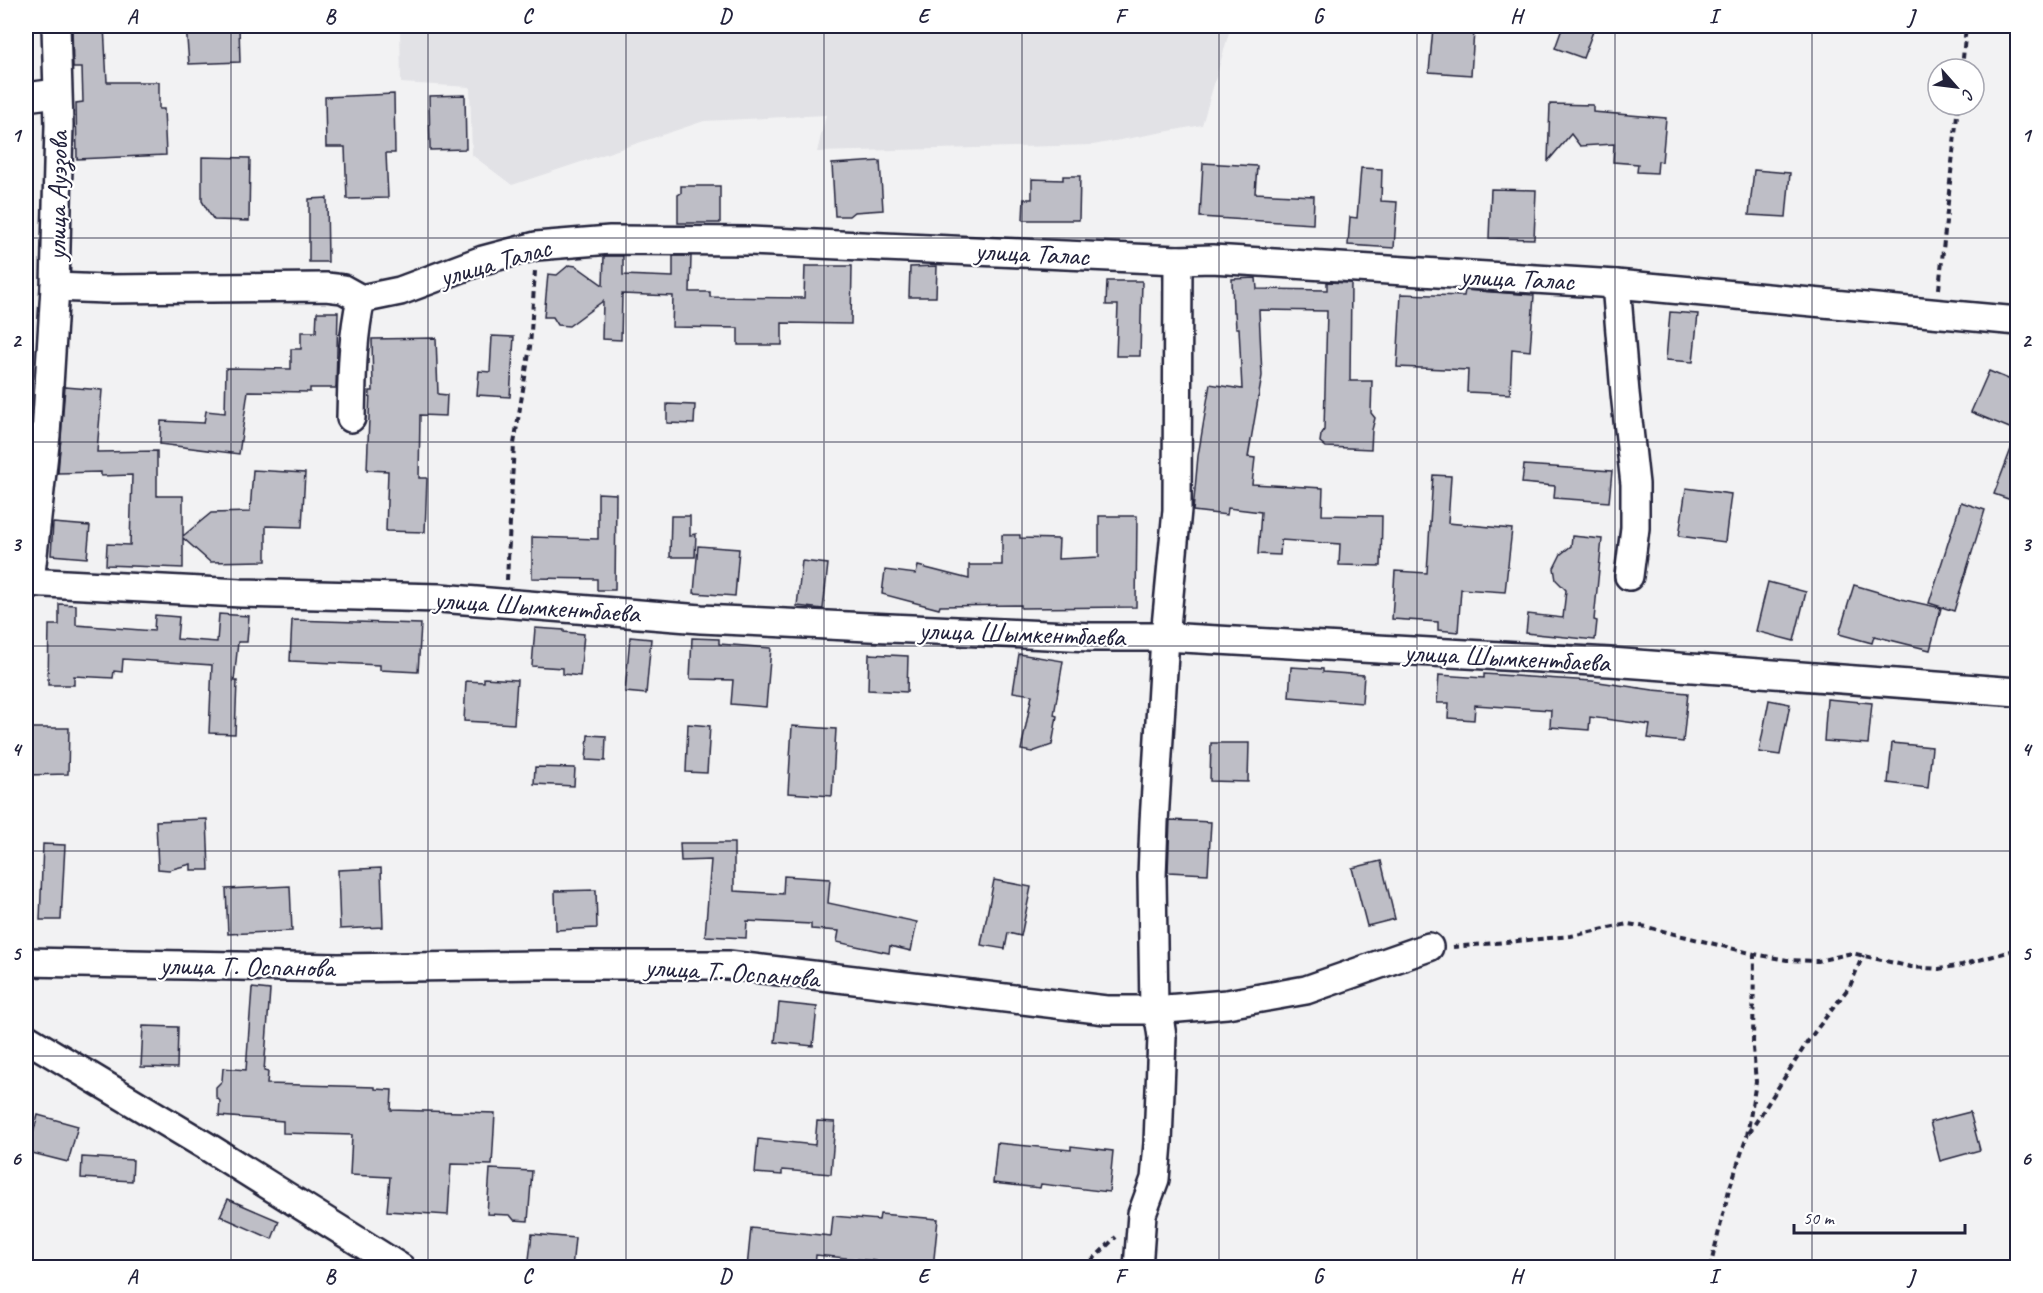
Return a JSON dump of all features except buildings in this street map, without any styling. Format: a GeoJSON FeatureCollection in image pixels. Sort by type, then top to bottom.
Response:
{"type":"FeatureCollection","features":[{"type":"Feature","properties":{"kind":"street","name":"улица Ауэзова"},"geometry":{"type":"LineString","coordinates":[[28,582],[36,434],[55,287],[59,125],[56,26]]}},
{"type":"Feature","properties":{"kind":"street"},"geometry":{"type":"LineString","coordinates":[[26,97],[57,93]]}},
{"type":"Feature","properties":{"kind":"street","name":"улица Талас"},"geometry":{"type":"LineString","coordinates":[[361,299],[400,291],[483,260],[536,246],[610,240],[750,240],[1212,260],[1616,284],[2018,321]]}},
{"type":"Feature","properties":{"kind":"street"},"geometry":{"type":"LineString","coordinates":[[1138,1268],[1142,1214],[1155,1179],[1158,1143],[1162,1037],[1160,1023],[1154,1010],[1152,866],[1165,637],[1177,510],[1178,260]]}},
{"type":"Feature","properties":{"kind":"street"},"geometry":{"type":"LineString","coordinates":[[1616,284],[1624,393],[1635,484],[1635,528],[1629,576]]}},
{"type":"Feature","properties":{"kind":"street"},"geometry":{"type":"LineString","coordinates":[[55,287],[106,289],[326,287],[343,289],[361,299],[356,320],[352,361],[351,418]]}},
{"type":"Feature","properties":{"kind":"street","name":"улица Шымкентбаева"},"geometry":{"type":"LineString","coordinates":[[28,582],[241,593],[440,598],[771,622],[1091,637],[1165,637],[1610,662],[2018,692]]}},
{"type":"Feature","properties":{"kind":"street","name":"улица Т. Оспанова"},"geometry":{"type":"LineString","coordinates":[[26,962],[338,969],[543,965],[728,965],[1106,1010],[1154,1010],[1227,1004],[1306,990],[1429,947]]}},
{"type":"Feature","properties":{"kind":"street"},"geometry":{"type":"LineString","coordinates":[[26,1038],[401,1268]]}},
{"type":"Feature","properties":{"kind":"path"},"geometry":{"type":"LineString","coordinates":[[1963,57],[1966,26]]}},
{"type":"Feature","properties":{"kind":"path"},"geometry":{"type":"LineString","coordinates":[[1935,313],[1957,117]]}},
{"type":"Feature","properties":{"kind":"path"},"geometry":{"type":"LineString","coordinates":[[505,604],[514,444],[530,347],[536,246]]}},
{"type":"Feature","properties":{"kind":"path"},"geometry":{"type":"LineString","coordinates":[[1429,947],[1467,947],[1571,936],[1628,924],[1787,960],[1818,960],[1852,953],[1911,966],[1939,969],[2018,949]]}},
{"type":"Feature","properties":{"kind":"path"},"geometry":{"type":"LineString","coordinates":[[1710,1268],[1729,1190],[1747,1136],[1756,1082],[1753,1048],[1754,954]]}},
{"type":"Feature","properties":{"kind":"path"},"geometry":{"type":"LineString","coordinates":[[1747,1136],[1810,1038],[1850,986],[1863,955]]}},
{"type":"Feature","properties":{"kind":"path"},"geometry":{"type":"LineString","coordinates":[[1083,1268],[1142,1214]]}},
{"type":"Feature","properties":{"kind":"shaded area"},"geometry":{"type":"Polygon","coordinates":[[[400,26],[1231,26],[1202,125],[1093,145],[817,152],[826,115],[704,121],[512,185],[472,155],[470,87],[401,83],[400,26]]]}}]}
